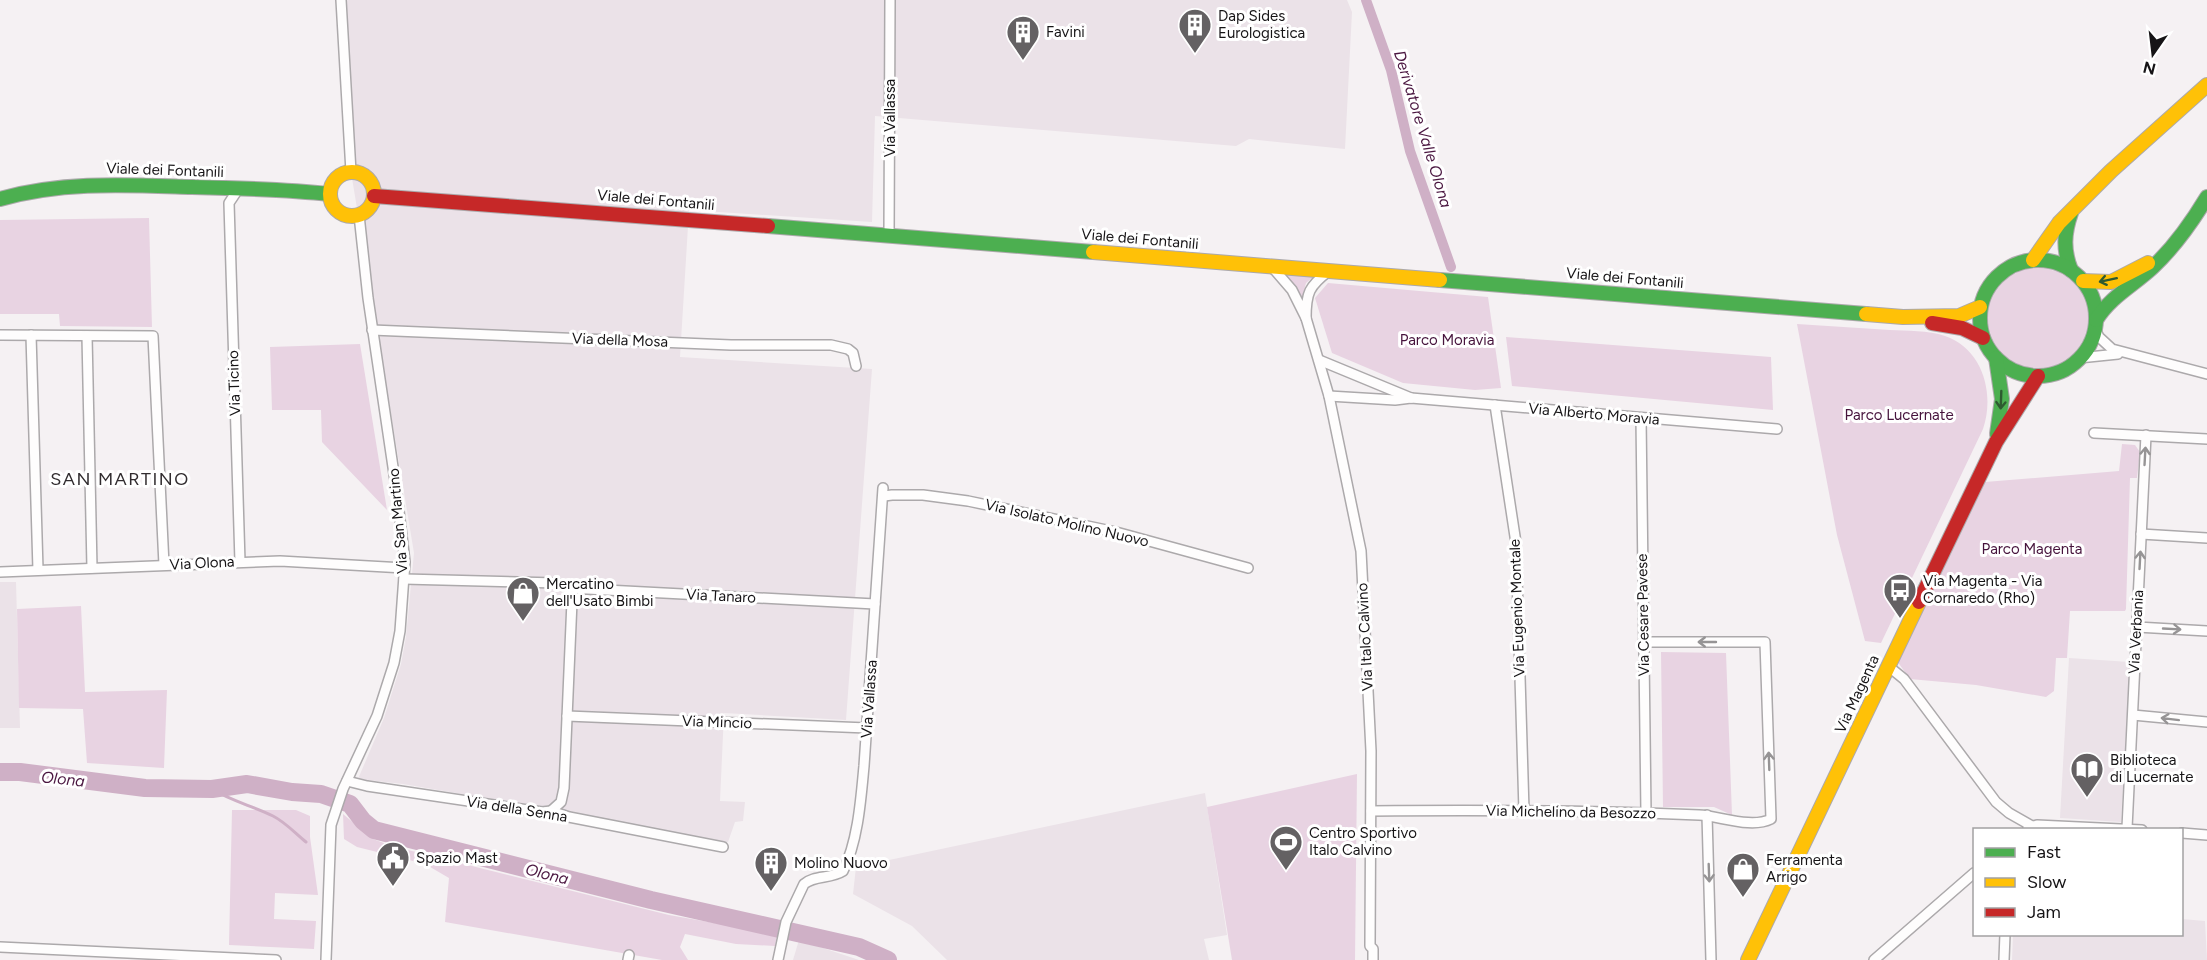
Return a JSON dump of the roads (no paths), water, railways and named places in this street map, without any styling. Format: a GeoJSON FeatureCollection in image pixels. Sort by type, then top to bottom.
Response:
{"type":"FeatureCollection","features":[{"type":"Feature","properties":{"kind":"main road"},"geometry":{"type":"LineString","coordinates":[[2033,260],[2050,234],[2111,171],[2207,85]]}},
{"type":"Feature","properties":{"kind":"main road"},"geometry":{"type":"LineString","coordinates":[[351,172],[368,179],[374,190],[374,196],[371,206],[360,215],[348,216],[333,206],[330,194],[335,180],[351,172]]}},
{"type":"Feature","properties":{"kind":"main road","name":"Viale dei Fontanili"},"geometry":{"type":"LineString","coordinates":[[0,199],[46,188],[84,184],[239,188],[330,194]]}},
{"type":"Feature","properties":{"kind":"main road","name":"Viale dei Fontanili"},"geometry":{"type":"LineString","coordinates":[[374,196],[1903,317],[1959,316],[1980,307]]}},
{"type":"Feature","properties":{"kind":"main road"},"geometry":{"type":"LineString","coordinates":[[2095,324],[2094,302],[2083,281],[2071,270],[2056,262],[2033,260],[2013,265],[1997,276],[1987,289],[1980,307],[1983,338],[1996,358],[2016,372],[2038,376],[2059,372],[2079,358],[2088,348],[2095,324],[2104,305],[2152,269],[2196,215],[2207,197]]}},
{"type":"Feature","properties":{"kind":"main road"},"geometry":{"type":"LineString","coordinates":[[2071,270],[2066,259],[2064,239],[2072,212]]}},
{"type":"Feature","properties":{"kind":"main road"},"geometry":{"type":"LineString","coordinates":[[2083,281],[2111,282],[2168,251]]}},
{"type":"Feature","properties":{"kind":"main road","name":"Viale dei Fontanili"},"geometry":{"type":"LineString","coordinates":[[1903,317],[1962,328],[1983,338]]}},
{"type":"Feature","properties":{"kind":"main road","name":"Via Magenta"},"geometry":{"type":"LineString","coordinates":[[1996,358],[2002,399],[1996,442]]}},
{"type":"Feature","properties":{"kind":"main road","name":"Via Magenta"},"geometry":{"type":"LineString","coordinates":[[1748,960],[1996,442],[2038,376]]}},
{"type":"Feature","properties":{"kind":"street"},"geometry":{"type":"LineString","coordinates":[[341,0],[351,172]]}},
{"type":"Feature","properties":{"kind":"street","name":"Via Vallassa"},"geometry":{"type":"LineString","coordinates":[[889,236],[890,0]]}},
{"type":"Feature","properties":{"kind":"street"},"geometry":{"type":"LineString","coordinates":[[216,188],[229,204],[239,188]]}},
{"type":"Feature","properties":{"kind":"street","name":"Via Ticino"},"geometry":{"type":"LineString","coordinates":[[229,204],[240,562]]}},
{"type":"Feature","properties":{"kind":"street","name":"Via San Martino"},"geometry":{"type":"LineString","coordinates":[[326,960],[329,839],[334,810],[376,716],[394,663],[400,631],[404,579],[397,494],[372,330],[360,215]]}},
{"type":"Feature","properties":{"kind":"street"},"geometry":{"type":"LineString","coordinates":[[1272,267],[1286,281],[1306,318]]}},
{"type":"Feature","properties":{"kind":"street"},"geometry":{"type":"LineString","coordinates":[[1306,318],[1306,301],[1311,287],[1329,271]]}},
{"type":"Feature","properties":{"kind":"street","name":"Via Italo Calvino"},"geometry":{"type":"LineString","coordinates":[[1306,318],[1329,396],[1361,551],[1371,751],[1371,946],[1373,960]]}},
{"type":"Feature","properties":{"kind":"street"},"geometry":{"type":"LineString","coordinates":[[2095,324],[2099,337],[2112,349],[2207,374]]}},
{"type":"Feature","properties":{"kind":"street","name":"Via della Mosa"},"geometry":{"type":"LineString","coordinates":[[372,330],[731,345],[831,345],[848,349],[855,359],[856,366]]}},
{"type":"Feature","properties":{"kind":"street"},"geometry":{"type":"LineString","coordinates":[[0,335],[153,336],[164,565]]}},
{"type":"Feature","properties":{"kind":"street"},"geometry":{"type":"LineString","coordinates":[[31,335],[38,570]]}},
{"type":"Feature","properties":{"kind":"street"},"geometry":{"type":"LineString","coordinates":[[87,336],[92,568]]}},
{"type":"Feature","properties":{"kind":"street"},"geometry":{"type":"LineString","coordinates":[[2079,358],[2126,354]]}},
{"type":"Feature","properties":{"kind":"street","name":"Via Alberto Moravia"},"geometry":{"type":"LineString","coordinates":[[1319,360],[1411,398]]}},
{"type":"Feature","properties":{"kind":"street","name":"Via Alberto Moravia"},"geometry":{"type":"LineString","coordinates":[[1329,396],[1395,400],[1411,398],[1777,429]]}},
{"type":"Feature","properties":{"kind":"street","name":"Via Eugenio Montale"},"geometry":{"type":"LineString","coordinates":[[1495,405],[1516,543],[1524,811]]}},
{"type":"Feature","properties":{"kind":"street","name":"Via Cesare Pavese"},"geometry":{"type":"LineString","coordinates":[[1641,418],[1646,813]]}},
{"type":"Feature","properties":{"kind":"street"},"geometry":{"type":"LineString","coordinates":[[2094,433],[2207,438]]}},
{"type":"Feature","properties":{"kind":"street","name":"Via Verbania"},"geometry":{"type":"LineString","coordinates":[[2127,828],[2146,435]]}},
{"type":"Feature","properties":{"kind":"street","name":"Via Vallassa"},"geometry":{"type":"LineString","coordinates":[[778,960],[786,922],[807,881],[840,873],[845,867],[860,805],[884,492]]}},
{"type":"Feature","properties":{"kind":"street","name":"Via Isolato Molino Nuovo"},"geometry":{"type":"LineString","coordinates":[[884,492],[892,495],[923,495],[968,501],[1116,532],[1248,568]]}},
{"type":"Feature","properties":{"kind":"street"},"geometry":{"type":"LineString","coordinates":[[2141,534],[2207,538]]}},
{"type":"Feature","properties":{"kind":"street","name":"Via Olona"},"geometry":{"type":"LineString","coordinates":[[0,572],[280,561],[404,568]]}},
{"type":"Feature","properties":{"kind":"street","name":"Via Tanaro"},"geometry":{"type":"LineString","coordinates":[[404,579],[556,583],[568,588],[875,604]]}},
{"type":"Feature","properties":{"kind":"street"},"geometry":{"type":"LineString","coordinates":[[551,811],[558,806],[564,796],[572,601],[568,588]]}},
{"type":"Feature","properties":{"kind":"street"},"geometry":{"type":"LineString","coordinates":[[2137,627],[2207,631]]}},
{"type":"Feature","properties":{"kind":"street","name":"Via Michelino da Besozzo"},"geometry":{"type":"LineString","coordinates":[[1371,811],[1646,813],[1707,815],[1733,821],[1766,822],[1771,819],[1765,642],[1643,642]]}},
{"type":"Feature","properties":{"kind":"street"},"geometry":{"type":"LineString","coordinates":[[1888,666],[1904,679],[1996,802],[2029,828],[2051,826],[2127,828]]}},
{"type":"Feature","properties":{"kind":"street"},"geometry":{"type":"LineString","coordinates":[[2133,715],[2207,722]]}},
{"type":"Feature","properties":{"kind":"street","name":"Via Mincio"},"geometry":{"type":"LineString","coordinates":[[567,716],[867,729]]}},
{"type":"Feature","properties":{"kind":"street","name":"Via della Senna"},"geometry":{"type":"LineString","coordinates":[[345,785],[542,812],[551,811],[560,815],[723,847]]}},
{"type":"Feature","properties":{"kind":"street"},"geometry":{"type":"LineString","coordinates":[[1707,815],[1711,960]]}},
{"type":"Feature","properties":{"kind":"street"},"geometry":{"type":"LineString","coordinates":[[2183,833],[2207,835]]}},
{"type":"Feature","properties":{"kind":"street"},"geometry":{"type":"LineString","coordinates":[[1874,960],[1973,874]]}},
{"type":"Feature","properties":{"kind":"street"},"geometry":{"type":"LineString","coordinates":[[2004,960],[2005,936]]}},
{"type":"Feature","properties":{"kind":"street"},"geometry":{"type":"LineString","coordinates":[[0,948],[276,960]]}},
{"type":"Feature","properties":{"kind":"waterway","name":"Derivatore Valle Olona"},"geometry":{"type":"LineString","coordinates":[[1366,0],[1391,70],[1410,151],[1451,267]]}},
{"type":"Feature","properties":{"kind":"waterway","name":"Olona"},"geometry":{"type":"LineString","coordinates":[[0,772],[20,772],[145,788],[212,789],[247,784],[292,792],[321,794],[350,804],[363,821],[374,830],[651,900],[859,947],[888,960]]}},
{"type":"Feature","properties":{"kind":"waterway"},"geometry":{"type":"LineString","coordinates":[[212,789],[277,818],[306,842]]}},
{"type":"Feature","properties":{"kind":"place","name":"Dap Sides Eurologistica"},"geometry":{"type":"Point","coordinates":[1195,54]}},
{"type":"Feature","properties":{"kind":"place","name":"Favini"},"geometry":{"type":"Point","coordinates":[1023,61]}},
{"type":"Feature","properties":{"kind":"place","name":"Via Magenta - Via Cornaredo (Rho)"},"geometry":{"type":"Point","coordinates":[1900,619]}},
{"type":"Feature","properties":{"kind":"place","name":"Mercatino dell'Usato Bimbi"},"geometry":{"type":"Point","coordinates":[523,622]}},
{"type":"Feature","properties":{"kind":"place","name":"Biblioteca di Lucernate"},"geometry":{"type":"Point","coordinates":[2087,798]}},
{"type":"Feature","properties":{"kind":"place","name":"Centro Sportivo Italo Calvino"},"geometry":{"type":"Point","coordinates":[1286,871]}},
{"type":"Feature","properties":{"kind":"place","name":"Spazio Mast"},"geometry":{"type":"Point","coordinates":[393,887]}},
{"type":"Feature","properties":{"kind":"place","name":"Molino Nuovo"},"geometry":{"type":"Point","coordinates":[771,892]}},
{"type":"Feature","properties":{"kind":"place","name":"Ferramenta Arrigo"},"geometry":{"type":"Point","coordinates":[1743,898]}},
{"type":"Feature","properties":{"kind":"district","name":"SAN MARTINO"},"geometry":{"type":"Point","coordinates":[120,479]}},
{"type":"Feature","properties":{"kind":"park label","name":"Parco Moravia"},"geometry":{"type":"Point","coordinates":[1447,340]}},
{"type":"Feature","properties":{"kind":"park label","name":"Parco Lucernate"},"geometry":{"type":"Point","coordinates":[1899,415]}},
{"type":"Feature","properties":{"kind":"park label","name":"Parco Magenta"},"geometry":{"type":"Point","coordinates":[2032,549]}}]}
